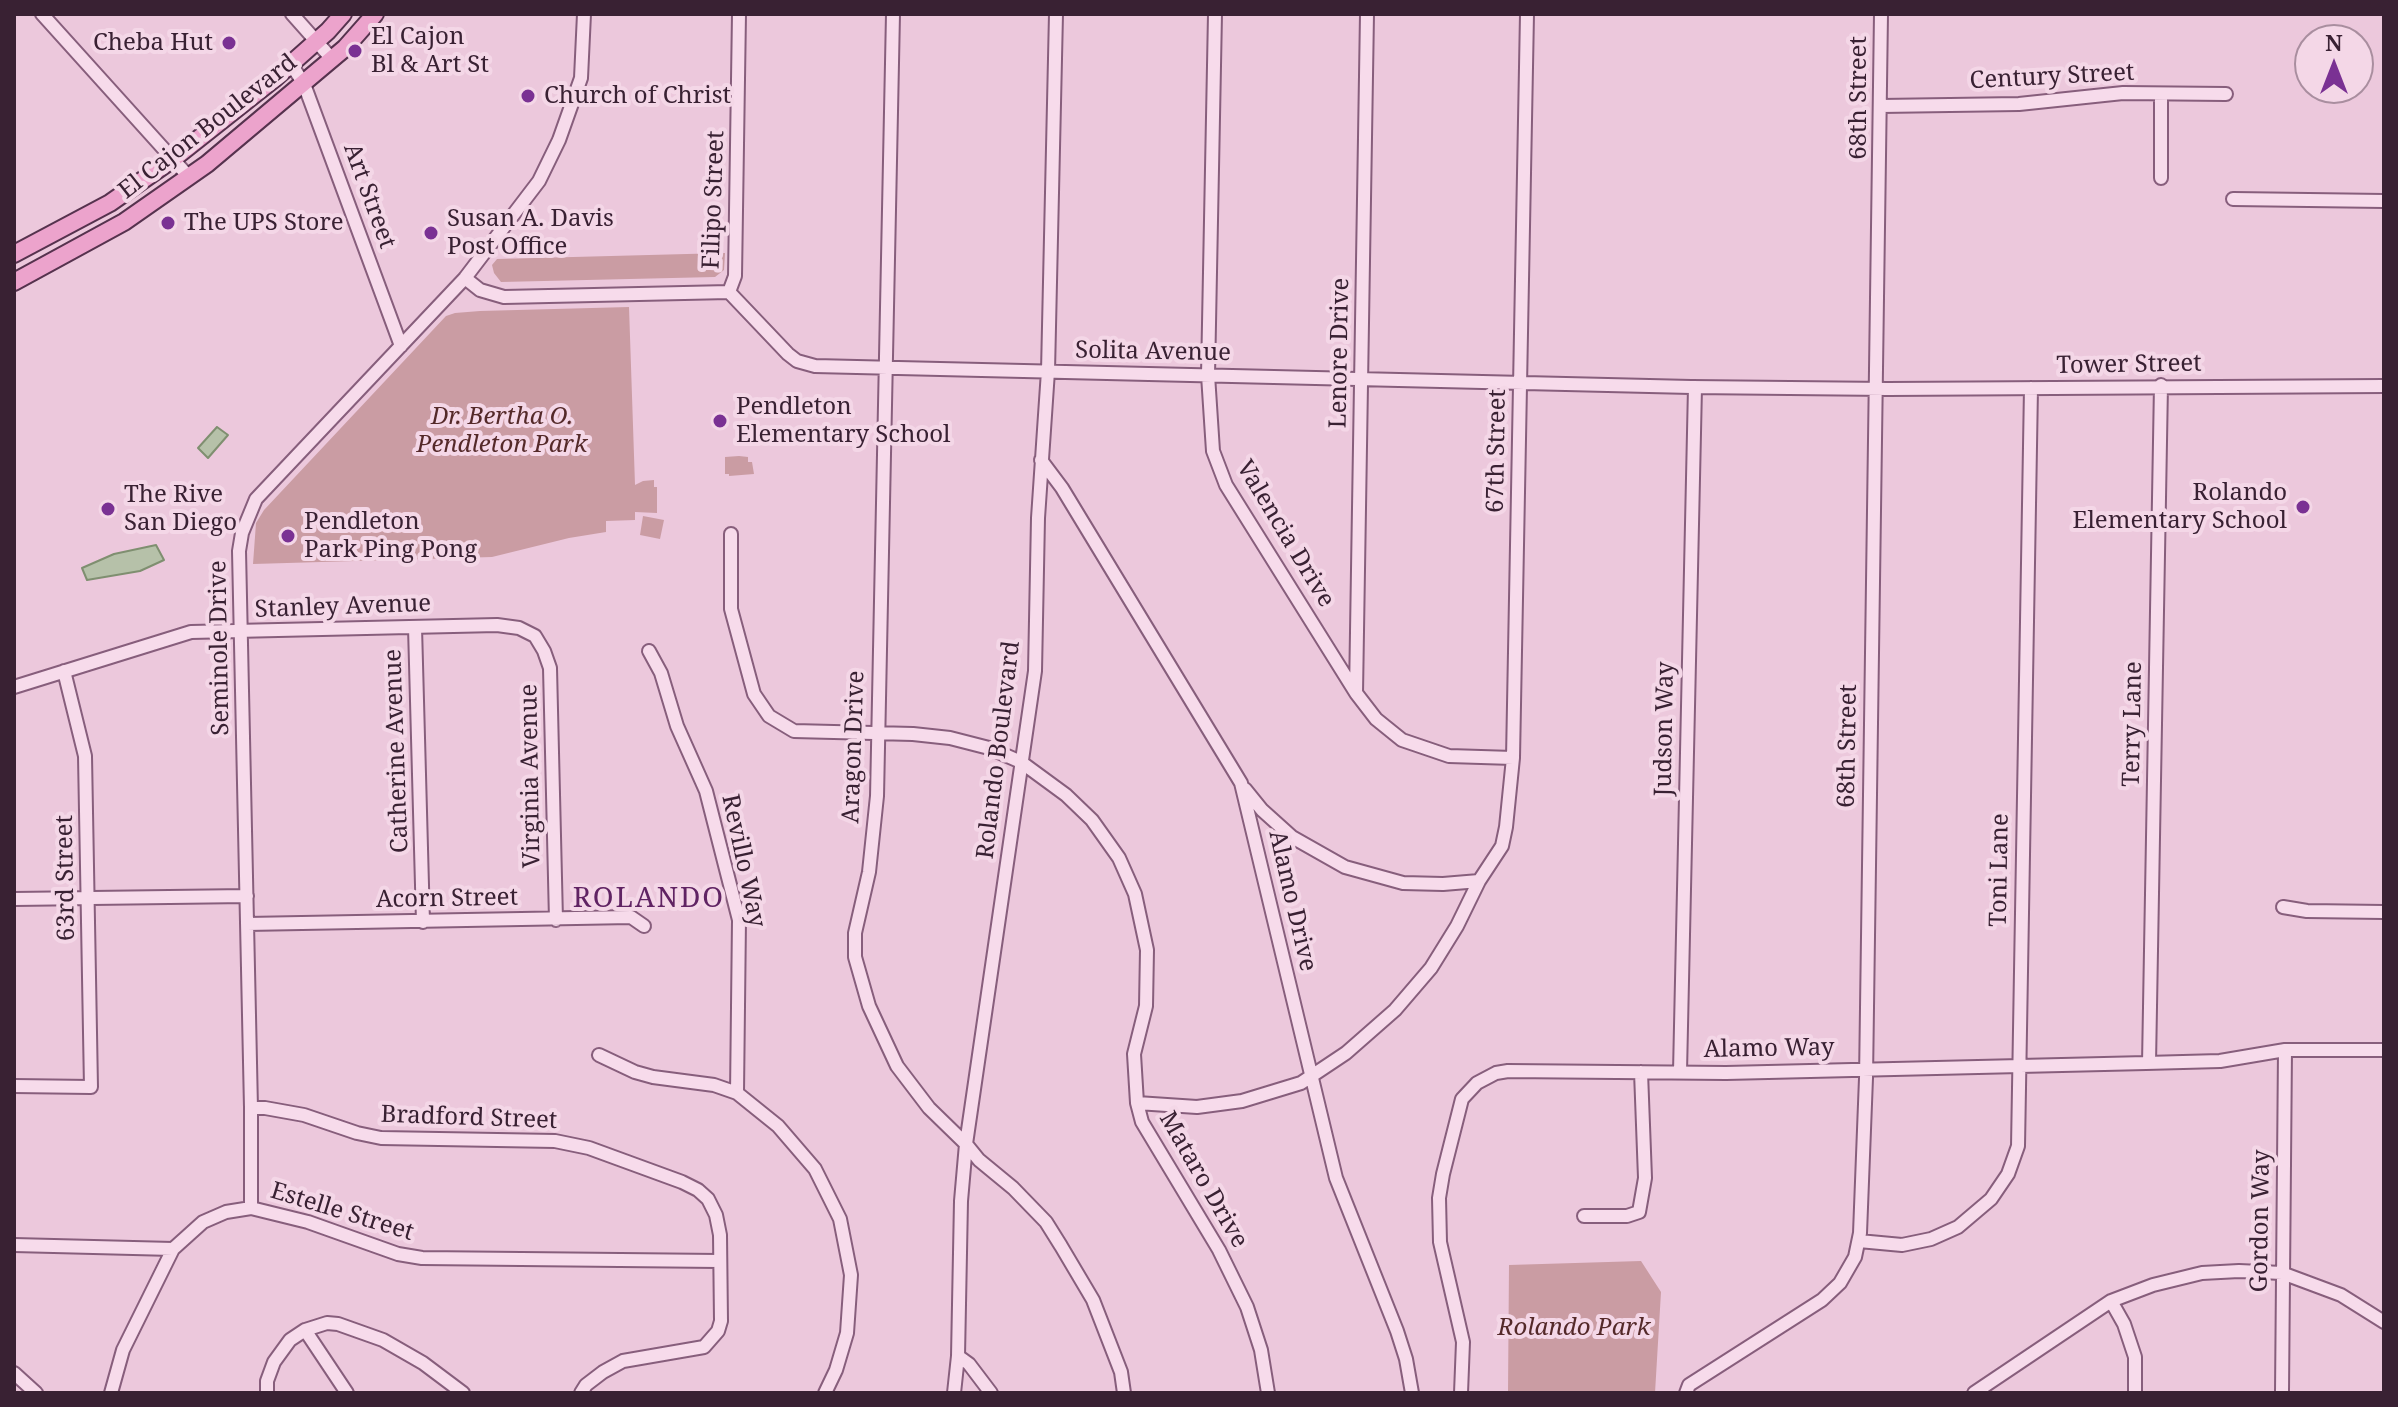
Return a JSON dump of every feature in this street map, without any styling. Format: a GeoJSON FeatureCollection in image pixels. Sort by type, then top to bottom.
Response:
{"type":"FeatureCollection","features":[{"type":"Feature","properties":{"kind":"main road","name":"El Cajon Boulevard"},"geometry":{"type":"LineString","coordinates":[[14,254],[110,203],[173,159],[291,64],[343,14]]}},
{"type":"Feature","properties":{"kind":"main road","name":"El Cajon Boulevard"},"geometry":{"type":"LineString","coordinates":[[14,282],[124,222],[189,177],[304,84],[375,14]]}},
{"type":"Feature","properties":{"kind":"street"},"geometry":{"type":"LineString","coordinates":[[42,14],[189,177]]}},
{"type":"Feature","properties":{"kind":"street"},"geometry":{"type":"LineString","coordinates":[[292,14],[332,59]]}},
{"type":"Feature","properties":{"kind":"street","name":"Seminole Drive"},"geometry":{"type":"LineString","coordinates":[[251,1208],[239,551],[242,533],[256,499],[465,278],[539,181],[559,140],[581,78],[584,14]]}},
{"type":"Feature","properties":{"kind":"street","name":"Filipo Street"},"geometry":{"type":"LineString","coordinates":[[729,292],[735,276],[739,14]]}},
{"type":"Feature","properties":{"kind":"street","name":"Aragon Drive"},"geometry":{"type":"LineString","coordinates":[[893,14],[877,796],[869,872],[855,933],[855,957],[869,1006],[897,1066],[929,1108],[1046,1222],[1093,1300],[1121,1372],[1124,1393]]}},
{"type":"Feature","properties":{"kind":"street","name":"Rolando Boulevard"},"geometry":{"type":"LineString","coordinates":[[954,1393],[966,1144],[1035,671],[1041,460],[1048,371],[1056,14]]}},
{"type":"Feature","properties":{"kind":"street","name":"Valencia Drive"},"geometry":{"type":"LineString","coordinates":[[1215,14],[1208,375],[1213,451],[1226,485],[1356,693],[1376,719],[1402,740],[1449,756],[1513,758]]}},
{"type":"Feature","properties":{"kind":"street","name":"Lenore Drive"},"geometry":{"type":"LineString","coordinates":[[1356,693],[1367,14]]}},
{"type":"Feature","properties":{"kind":"street","name":"67th Street"},"geometry":{"type":"LineString","coordinates":[[1137,1103],[1197,1107],[1230,1103],[1281,1090],[1311,1076],[1365,1038],[1415,988],[1457,926],[1479,881],[1502,846],[1513,758],[1527,14]]}},
{"type":"Feature","properties":{"kind":"street","name":"68th Street"},"geometry":{"type":"LineString","coordinates":[[1686,1393],[1689,1385],[1822,1300],[1840,1283],[1855,1257],[1859,1241],[1866,1069],[1881,14]]}},
{"type":"Feature","properties":{"kind":"street","name":"Art Street"},"geometry":{"type":"LineString","coordinates":[[291,64],[304,84],[401,346]]}},
{"type":"Feature","properties":{"kind":"street","name":"Century Street"},"geometry":{"type":"LineString","coordinates":[[1881,106],[2019,104],[2123,93],[2226,94]]}},
{"type":"Feature","properties":{"kind":"street"},"geometry":{"type":"LineString","coordinates":[[2161,94],[2161,178]]}},
{"type":"Feature","properties":{"kind":"street"},"geometry":{"type":"LineString","coordinates":[[2233,199],[2384,201]]}},
{"type":"Feature","properties":{"kind":"street"},"geometry":{"type":"LineString","coordinates":[[465,278],[480,290],[504,297],[729,292]]}},
{"type":"Feature","properties":{"kind":"street","name":"Solita Avenue"},"geometry":{"type":"LineString","coordinates":[[729,292],[797,361],[815,366],[1876,389]]}},
{"type":"Feature","properties":{"kind":"street","name":"Terry Lane"},"geometry":{"type":"LineString","coordinates":[[2149,1063],[2161,385]]}},
{"type":"Feature","properties":{"kind":"street","name":"Tower Street"},"geometry":{"type":"LineString","coordinates":[[1876,389],[2384,386]]}},
{"type":"Feature","properties":{"kind":"street","name":"Judson Way"},"geometry":{"type":"LineString","coordinates":[[1680,1072],[1695,387]]}},
{"type":"Feature","properties":{"kind":"street","name":"Toni Lane"},"geometry":{"type":"LineString","coordinates":[[1859,1241],[1902,1245],[1931,1239],[1970,1219],[1991,1199],[2008,1174],[2018,1146],[2031,388]]}},
{"type":"Feature","properties":{"kind":"street","name":"Alamo Drive"},"geometry":{"type":"LineString","coordinates":[[1041,460],[1062,488],[1241,783],[1336,1178],[1397,1331],[1412,1393]]}},
{"type":"Feature","properties":{"kind":"street","name":"Mataro Drive"},"geometry":{"type":"LineString","coordinates":[[731,534],[731,609],[754,694],[763,710],[776,722],[794,731],[950,738],[989,748],[1021,762],[1066,795],[1092,820],[1119,858],[1135,894],[1145,932],[1148,969],[1146,1006],[1134,1054],[1137,1103],[1142,1122],[1219,1250],[1247,1307],[1261,1350],[1268,1393]]}},
{"type":"Feature","properties":{"kind":"street","name":"Stanley Avenue"},"geometry":{"type":"LineString","coordinates":[[14,687],[191,632],[504,625],[535,636]]}},
{"type":"Feature","properties":{"kind":"street","name":"Catherine Avenue"},"geometry":{"type":"LineString","coordinates":[[415,627],[423,922]]}},
{"type":"Feature","properties":{"kind":"street","name":"Virginia Avenue"},"geometry":{"type":"LineString","coordinates":[[535,636],[550,668],[556,920]]}},
{"type":"Feature","properties":{"kind":"street","name":"Revillo Way"},"geometry":{"type":"LineString","coordinates":[[649,651],[661,673],[677,726],[706,791],[739,920],[737,1093]]}},
{"type":"Feature","properties":{"kind":"street","name":"63rd Street"},"geometry":{"type":"LineString","coordinates":[[14,1086],[91,1087],[85,756],[64,671]]}},
{"type":"Feature","properties":{"kind":"street"},"geometry":{"type":"LineString","coordinates":[[1241,783],[1262,810],[1292,837],[1345,867],[1413,884],[1479,881]]}},
{"type":"Feature","properties":{"kind":"street"},"geometry":{"type":"LineString","coordinates":[[14,899],[247,896]]}},
{"type":"Feature","properties":{"kind":"street"},"geometry":{"type":"LineString","coordinates":[[2283,907],[2307,911],[2384,912]]}},
{"type":"Feature","properties":{"kind":"street","name":"Acorn Street"},"geometry":{"type":"LineString","coordinates":[[247,924],[631,917],[644,926]]}},
{"type":"Feature","properties":{"kind":"street","name":"Alamo Way"},"geometry":{"type":"LineString","coordinates":[[1461,1393],[1463,1342],[1440,1242],[1439,1198],[1462,1099],[1477,1083],[1496,1073],[2149,1063],[2220,1061],[2285,1050],[2384,1050]]}},
{"type":"Feature","properties":{"kind":"street","name":"Gordon Way"},"geometry":{"type":"LineString","coordinates":[[2282,1393],[2285,1050]]}},
{"type":"Feature","properties":{"kind":"street"},"geometry":{"type":"LineString","coordinates":[[599,1055],[653,1077],[714,1085],[737,1093],[778,1126],[804,1153],[825,1185],[840,1219],[851,1275],[850,1314],[842,1352],[825,1393]]}},
{"type":"Feature","properties":{"kind":"street"},"geometry":{"type":"LineString","coordinates":[[1584,1216],[1627,1216],[1639,1212],[1645,1178],[1641,1072]]}},
{"type":"Feature","properties":{"kind":"street","name":"Bradford Street"},"geometry":{"type":"LineString","coordinates":[[251,1108],[304,1115],[381,1138],[555,1141],[589,1148],[698,1190],[708,1199],[716,1215],[720,1235],[721,1321],[713,1339],[704,1347],[623,1361],[603,1372],[581,1393]]}},
{"type":"Feature","properties":{"kind":"street","name":"Estelle Street"},"geometry":{"type":"LineString","coordinates":[[173,1249],[192,1230],[214,1217],[251,1208],[308,1222],[398,1254],[422,1258],[719,1261]]}},
{"type":"Feature","properties":{"kind":"street"},"geometry":{"type":"LineString","coordinates":[[14,1245],[173,1249],[123,1350],[111,1393]]}},
{"type":"Feature","properties":{"kind":"street"},"geometry":{"type":"LineString","coordinates":[[1974,1393],[2111,1301],[2153,1285],[2202,1273],[2282,1273],[2341,1295],[2384,1322]]}},
{"type":"Feature","properties":{"kind":"street"},"geometry":{"type":"LineString","coordinates":[[2111,1301],[2124,1324],[2135,1357],[2135,1393]]}},
{"type":"Feature","properties":{"kind":"street"},"geometry":{"type":"LineString","coordinates":[[267,1393],[267,1381],[274,1362],[290,1340],[305,1330],[327,1323],[383,1340],[423,1363],[463,1393]]}},
{"type":"Feature","properties":{"kind":"street"},"geometry":{"type":"LineString","coordinates":[[305,1330],[347,1393]]}},
{"type":"Feature","properties":{"kind":"street"},"geometry":{"type":"LineString","coordinates":[[958,1356],[969,1364],[991,1393]]}},
{"type":"Feature","properties":{"kind":"street"},"geometry":{"type":"LineString","coordinates":[[14,1373],[36,1393]]}},
{"type":"Feature","properties":{"kind":"green space"},"geometry":{"type":"Polygon","coordinates":[[[725,253],[724,270],[715,277],[501,282],[492,265],[497,259],[725,253]]]}},
{"type":"Feature","properties":{"kind":"green space","name":"Dr. Bertha O. Pendleton Park"},"geometry":{"type":"Polygon","coordinates":[[[629,307],[635,485],[654,480],[657,513],[635,512],[635,520],[606,521],[606,532],[492,557],[253,564],[256,523],[264,510],[446,316],[480,311],[629,307]]]}},
{"type":"Feature","properties":{"kind":"green space"},"geometry":{"type":"Polygon","coordinates":[[[725,457],[748,457],[754,474],[725,474],[725,457]]]}},
{"type":"Feature","properties":{"kind":"green space"},"geometry":{"type":"Polygon","coordinates":[[[643,516],[664,520],[660,539],[640,535],[643,516]]]}},
{"type":"Feature","properties":{"kind":"green space","name":"Rolando Park"},"geometry":{"type":"Polygon","coordinates":[[[1641,1261],[1661,1292],[1655,1393],[1508,1393],[1509,1265],[1641,1261]]]}},
{"type":"Feature","properties":{"kind":"shaded area"},"geometry":{"type":"Polygon","coordinates":[[[217,427],[228,435],[208,458],[198,448],[217,427]]]}},
{"type":"Feature","properties":{"kind":"shaded area"},"geometry":{"type":"Polygon","coordinates":[[[156,545],[164,560],[140,571],[87,580],[82,568],[114,554],[156,545]]]}},
{"type":"Feature","properties":{"kind":"place","name":"Cheba Hut"},"geometry":{"type":"Point","coordinates":[229,43]}},
{"type":"Feature","properties":{"kind":"place","name":"El Cajon Bl & Art St"},"geometry":{"type":"Point","coordinates":[355,51]}},
{"type":"Feature","properties":{"kind":"place","name":"Church of Christ"},"geometry":{"type":"Point","coordinates":[528,96]}},
{"type":"Feature","properties":{"kind":"place","name":"The UPS Store"},"geometry":{"type":"Point","coordinates":[168,223]}},
{"type":"Feature","properties":{"kind":"place","name":"Susan A. Davis Post Office"},"geometry":{"type":"Point","coordinates":[431,233]}},
{"type":"Feature","properties":{"kind":"place","name":"Pendleton Elementary School"},"geometry":{"type":"Point","coordinates":[720,421]}},
{"type":"Feature","properties":{"kind":"place","name":"Rolando Elementary School"},"geometry":{"type":"Point","coordinates":[2303,507]}},
{"type":"Feature","properties":{"kind":"place","name":"The Rive San Diego"},"geometry":{"type":"Point","coordinates":[108,509]}},
{"type":"Feature","properties":{"kind":"place","name":"Pendleton Park Ping Pong"},"geometry":{"type":"Point","coordinates":[288,536]}},
{"type":"Feature","properties":{"kind":"district","name":"ROLANDO"},"geometry":{"type":"Point","coordinates":[649,899]}}]}
